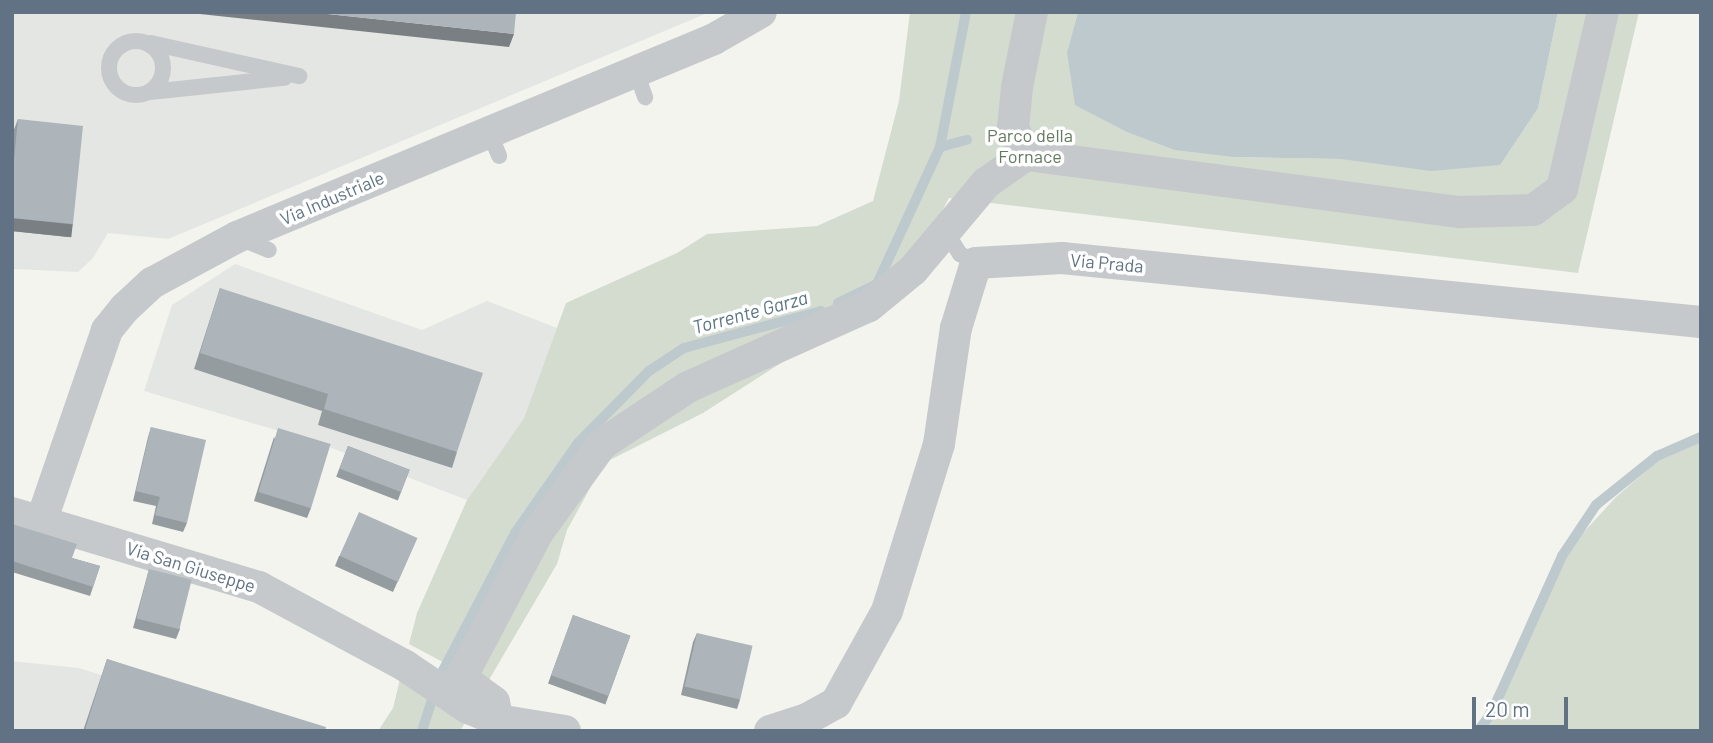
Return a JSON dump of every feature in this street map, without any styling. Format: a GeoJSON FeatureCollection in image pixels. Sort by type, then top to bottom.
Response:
{"type":"FeatureCollection","features":[{"type":"Feature","properties":{"kind":"street","name":"Via Industriale"},"geometry":{"type":"LineString","coordinates":[[27,517],[107,330],[125,308],[152,283],[237,237],[494,144],[640,84],[761,12]]}},
{"type":"Feature","properties":{"kind":"street"},"geometry":{"type":"LineString","coordinates":[[1026,155],[1013,128],[1017,87],[1032,12]]}},
{"type":"Feature","properties":{"kind":"street"},"geometry":{"type":"LineString","coordinates":[[565,731],[498,720],[494,702],[461,678],[538,532],[602,444],[688,387],[869,306],[913,270],[986,183],[1026,155],[1461,212],[1533,210],[1562,189],[1603,12]]}},
{"type":"Feature","properties":{"kind":"street","name":"Via Prada"},"geometry":{"type":"LineString","coordinates":[[770,731],[807,719],[840,717],[887,611],[939,444],[964,253],[1062,258],[1701,322]]}},
{"type":"Feature","properties":{"kind":"street","name":"Via San Giuseppe"},"geometry":{"type":"LineString","coordinates":[[27,517],[259,587],[404,665],[468,708],[498,720]]}},
{"type":"Feature","properties":{"kind":"lane"},"geometry":{"type":"LineString","coordinates":[[131,41],[148,43],[299,76],[150,92],[135,96],[123,92],[114,83],[109,71],[112,57],[123,44],[131,41]]}},
{"type":"Feature","properties":{"kind":"lane"},"geometry":{"type":"LineString","coordinates":[[148,43],[160,54],[164,71],[157,86],[150,92]]}},
{"type":"Feature","properties":{"kind":"lane"},"geometry":{"type":"LineString","coordinates":[[237,237],[269,250]]}},
{"type":"Feature","properties":{"kind":"shaded area"},"geometry":{"type":"Polygon","coordinates":[[[12,12],[710,12],[168,239],[108,233],[93,258],[78,272],[12,269],[12,12]]]}},
{"type":"Feature","properties":{"kind":"shaded area"},"geometry":{"type":"Polygon","coordinates":[[[1078,12],[1558,12],[1538,108],[1500,165],[1431,171],[1341,159],[1234,157],[1175,150],[1127,132],[1075,105],[1067,52],[1078,12]]]}},
{"type":"Feature","properties":{"kind":"shaded area"},"geometry":{"type":"Polygon","coordinates":[[[235,264],[422,330],[487,301],[557,328],[524,418],[467,500],[316,442],[144,391],[172,305],[235,264]]]}},
{"type":"Feature","properties":{"kind":"shaded area"},"geometry":{"type":"Polygon","coordinates":[[[12,661],[79,668],[279,731],[12,731],[12,661]]]}},
{"type":"Feature","properties":{"kind":"green space","name":"Parco della Fornace"},"geometry":{"type":"Polygon","coordinates":[[[910,12],[1078,12],[1067,52],[1234,157],[1341,159],[1538,108],[1558,12],[1639,12],[1578,273],[949,198],[895,299],[803,349],[703,413],[604,463],[567,530],[557,564],[486,685],[409,644],[417,613],[467,500],[524,418],[566,303],[677,253],[707,234],[817,226],[873,201],[899,101],[910,12]]]}},
{"type":"Feature","properties":{"kind":"green space"},"geometry":{"type":"Polygon","coordinates":[[[1701,432],[1701,731],[1475,731],[1521,643],[1560,558],[1616,497],[1676,445],[1701,432]]]}},
{"type":"Feature","properties":{"kind":"green space"},"geometry":{"type":"Polygon","coordinates":[[[401,675],[465,723],[460,731],[378,731],[393,708],[401,675]]]}},
{"type":"Feature","properties":{"kind":"building"},"geometry":{"type":"Polygon","coordinates":[[[309,12],[516,12],[514,34],[309,12]]]}},
{"type":"Feature","properties":{"kind":"building"},"geometry":{"type":"Polygon","coordinates":[[[18,119],[83,126],[73,224],[12,218],[12,179],[18,119]]]}},
{"type":"Feature","properties":{"kind":"building"},"geometry":{"type":"Polygon","coordinates":[[[220,288],[483,373],[457,452],[324,409],[328,394],[200,353],[220,288]]]}},
{"type":"Feature","properties":{"kind":"building"},"geometry":{"type":"Polygon","coordinates":[[[151,427],[206,440],[187,523],[155,515],[160,497],[136,491],[151,427]]]}},
{"type":"Feature","properties":{"kind":"building"},"geometry":{"type":"Polygon","coordinates":[[[278,428],[331,444],[311,508],[258,492],[278,428]]]}},
{"type":"Feature","properties":{"kind":"building"},"geometry":{"type":"Polygon","coordinates":[[[348,446],[410,470],[401,492],[339,468],[348,446]]]}},
{"type":"Feature","properties":{"kind":"building"},"geometry":{"type":"Polygon","coordinates":[[[359,512],[417,538],[398,582],[339,556],[359,512]]]}},
{"type":"Feature","properties":{"kind":"building"},"geometry":{"type":"Polygon","coordinates":[[[12,524],[77,544],[72,558],[100,566],[93,587],[12,561],[12,524]]]}},
{"type":"Feature","properties":{"kind":"building"},"geometry":{"type":"Polygon","coordinates":[[[149,569],[192,580],[179,629],[137,618],[149,569]]]}},
{"type":"Feature","properties":{"kind":"building"},"geometry":{"type":"Polygon","coordinates":[[[573,615],[630,636],[608,696],[551,675],[573,615]]]}},
{"type":"Feature","properties":{"kind":"building"},"geometry":{"type":"Polygon","coordinates":[[[697,633],[753,646],[740,699],[685,687],[697,633]]]}},
{"type":"Feature","properties":{"kind":"building"},"geometry":{"type":"Polygon","coordinates":[[[107,659],[326,727],[325,731],[88,731],[85,730],[107,659]]]}},
{"type":"Feature","properties":{"kind":"waterway","name":"Torrente Garza"},"geometry":{"type":"LineString","coordinates":[[838,303],[877,284],[940,147],[966,12]]}},
{"type":"Feature","properties":{"kind":"waterway"},"geometry":{"type":"LineString","coordinates":[[940,147],[967,140]]}},
{"type":"Feature","properties":{"kind":"waterway","name":"Torrente Garza"},"geometry":{"type":"LineString","coordinates":[[422,731],[439,678],[515,533],[578,443],[649,371],[684,348],[821,311]]}},
{"type":"Feature","properties":{"kind":"waterway"},"geometry":{"type":"LineString","coordinates":[[1478,731],[1491,714],[1562,556],[1596,505],[1657,456],[1701,437]]}}]}
